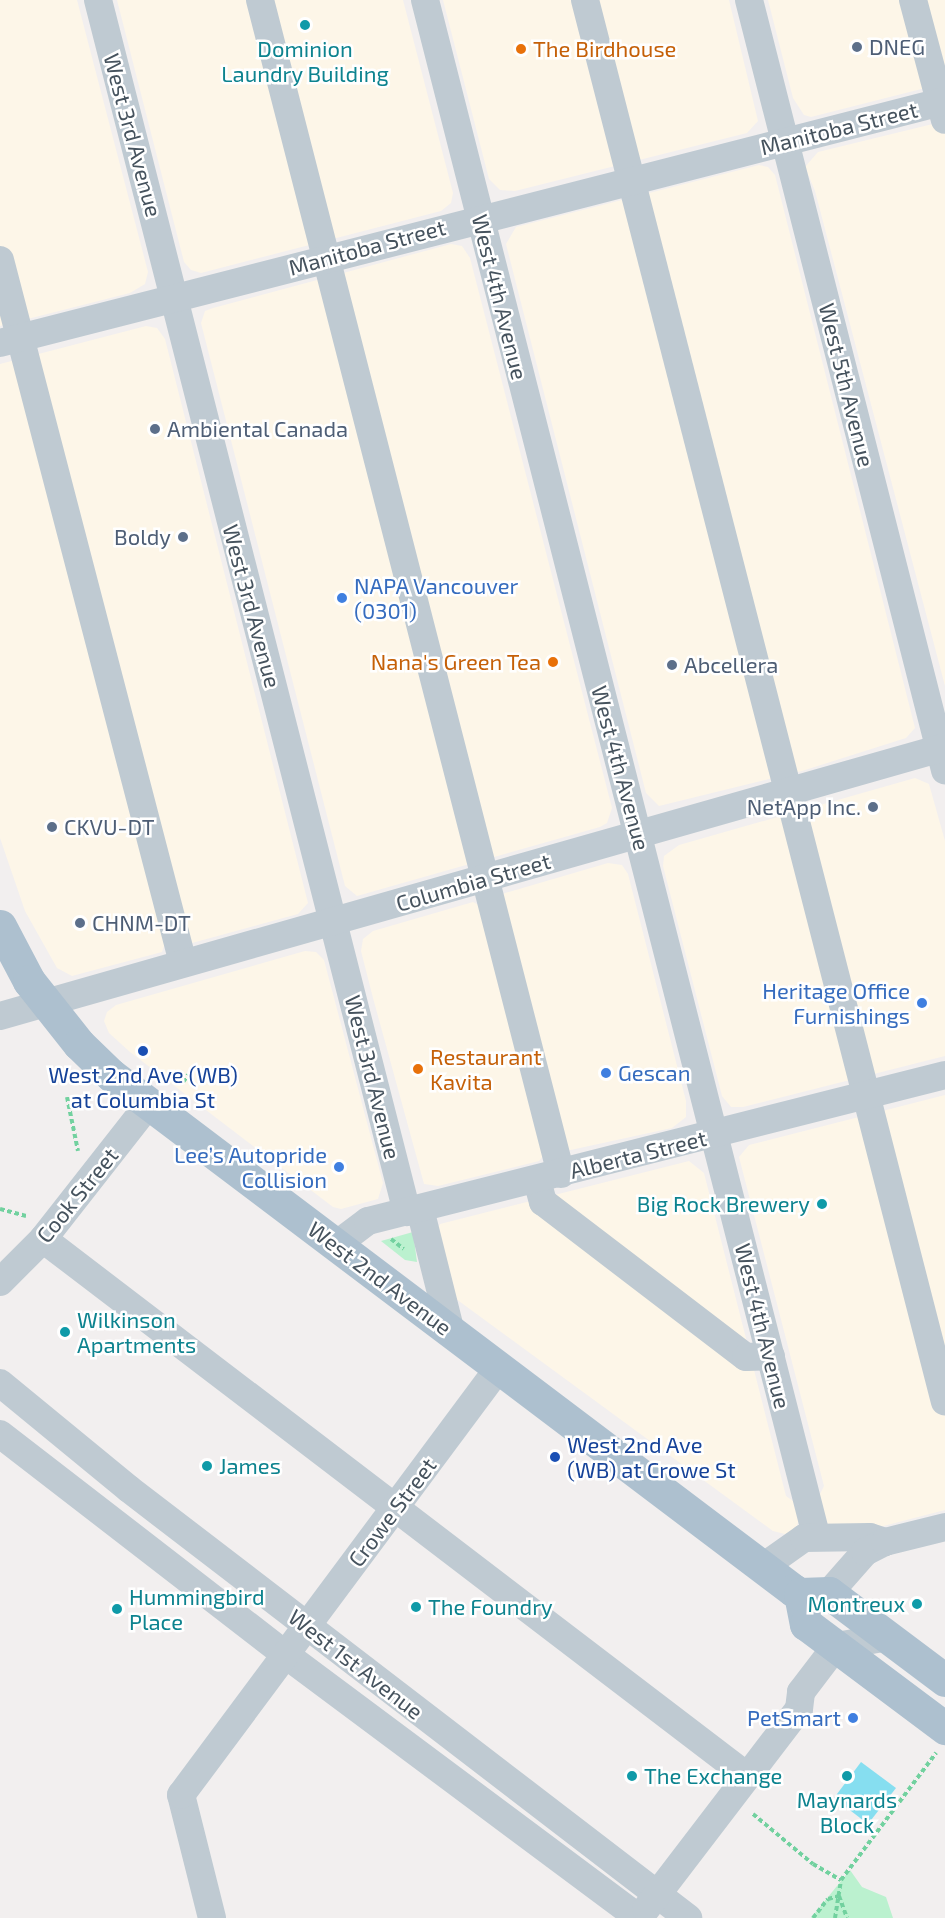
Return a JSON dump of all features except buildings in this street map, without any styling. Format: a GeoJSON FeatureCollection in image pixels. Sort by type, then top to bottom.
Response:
{"type":"FeatureCollection","features":[{"type":"Feature","properties":{"kind":"main road","name":"West 2nd Avenue"},"geometry":{"type":"LineString","coordinates":[[0,926],[29,981],[79,1044],[148,1104],[763,1567],[814,1593],[889,1637],[945,1680]]}},
{"type":"Feature","properties":{"kind":"main road"},"geometry":{"type":"LineString","coordinates":[[814,1593],[806,1623],[843,1651],[940,1741]]}},
{"type":"Feature","properties":{"kind":"street","name":"West 3rd Avenue"},"geometry":{"type":"LineString","coordinates":[[98,0],[334,921],[413,1210],[451,1332]]}},
{"type":"Feature","properties":{"kind":"street"},"geometry":{"type":"LineString","coordinates":[[260,0],[485,879],[549,1177],[543,1202],[746,1357],[771,1356]]}},
{"type":"Feature","properties":{"kind":"street","name":"West 4th Avenue"},"geometry":{"type":"LineString","coordinates":[[424,0],[816,1535]]}},
{"type":"Feature","properties":{"kind":"street"},"geometry":{"type":"LineString","coordinates":[[585,0],[945,1402]]}},
{"type":"Feature","properties":{"kind":"street","name":"West 5th Avenue"},"geometry":{"type":"LineString","coordinates":[[749,0],[943,755]]}},
{"type":"Feature","properties":{"kind":"street"},"geometry":{"type":"LineString","coordinates":[[913,0],[943,108]]}},
{"type":"Feature","properties":{"kind":"street","name":"Manitoba Street"},"geometry":{"type":"LineString","coordinates":[[10,340],[326,257],[784,142],[943,108]]}},
{"type":"Feature","properties":{"kind":"street"},"geometry":{"type":"LineString","coordinates":[[0,260],[10,340],[183,963]]}},
{"type":"Feature","properties":{"kind":"street","name":"Columbia Street"},"geometry":{"type":"LineString","coordinates":[[0,1016],[790,792],[943,755]]}},
{"type":"Feature","properties":{"kind":"street","name":"Alberta Street"},"geometry":{"type":"LineString","coordinates":[[336,1245],[368,1221],[945,1075]]}},
{"type":"Feature","properties":{"kind":"street","name":"Cook Street"},"geometry":{"type":"LineString","coordinates":[[0,1282],[43,1239],[148,1104]]}},
{"type":"Feature","properties":{"kind":"street"},"geometry":{"type":"LineString","coordinates":[[43,1239],[747,1776]]}},
{"type":"Feature","properties":{"kind":"street","name":"Crowe Street"},"geometry":{"type":"LineString","coordinates":[[212,1918],[181,1795],[498,1369]]}},
{"type":"Feature","properties":{"kind":"street","name":"West 1st Avenue"},"geometry":{"type":"LineString","coordinates":[[0,1383],[307,1627],[688,1918]]}},
{"type":"Feature","properties":{"kind":"street","name":"West 1st Avenue"},"geometry":{"type":"LineString","coordinates":[[0,1434],[286,1655],[639,1918]]}},
{"type":"Feature","properties":{"kind":"street"},"geometry":{"type":"LineString","coordinates":[[814,1593],[865,1552],[885,1542],[945,1527]]}},
{"type":"Feature","properties":{"kind":"street"},"geometry":{"type":"LineString","coordinates":[[763,1567],[797,1542],[816,1535],[834,1539],[870,1537],[885,1542]]}},
{"type":"Feature","properties":{"kind":"street"},"geometry":{"type":"LineString","coordinates":[[639,1918],[799,1709],[801,1692],[843,1651],[889,1637]]}},
{"type":"Feature","properties":{"kind":"path"},"geometry":{"type":"LineString","coordinates":[[183,1082],[188,1075]]}},
{"type":"Feature","properties":{"kind":"path"},"geometry":{"type":"LineString","coordinates":[[67,1097],[78,1151]]}},
{"type":"Feature","properties":{"kind":"path"},"geometry":{"type":"LineString","coordinates":[[0,1209],[26,1215]]}},
{"type":"Feature","properties":{"kind":"path"},"geometry":{"type":"LineString","coordinates":[[835,1918],[841,1880],[940,1741]]}},
{"type":"Feature","properties":{"kind":"path"},"geometry":{"type":"LineString","coordinates":[[753,1814],[813,1864],[841,1880]]}},
{"type":"Feature","properties":{"kind":"path"},"geometry":{"type":"LineString","coordinates":[[813,1918],[828,1899],[839,1896]]}},
{"type":"Feature","properties":{"kind":"path"},"geometry":{"type":"LineString","coordinates":[[839,1896],[847,1918]]}},
{"type":"Feature","properties":{"kind":"shaded area"},"geometry":{"type":"Polygon","coordinates":[[[0,0],[77,0],[148,272],[145,284],[130,293],[0,326],[0,0]]]}},
{"type":"Feature","properties":{"kind":"shaded area"},"geometry":{"type":"Polygon","coordinates":[[[117,0],[403,0],[453,193],[451,203],[441,211],[201,273],[191,270],[184,262],[117,0]]]}},
{"type":"Feature","properties":{"kind":"shaded area"},"geometry":{"type":"Polygon","coordinates":[[[443,0],[729,0],[758,121],[747,133],[515,191],[500,190],[489,179],[443,0]]]}},
{"type":"Feature","properties":{"kind":"shaded area"},"geometry":{"type":"Polygon","coordinates":[[[768,0],[945,0],[945,83],[811,117],[804,115],[793,98],[768,0]]]}},
{"type":"Feature","properties":{"kind":"shaded area"},"geometry":{"type":"Polygon","coordinates":[[[945,121],[945,686],[815,191],[805,167],[818,152],[945,121]]]}},
{"type":"Feature","properties":{"kind":"shaded area"},"geometry":{"type":"Polygon","coordinates":[[[759,165],[768,167],[775,175],[915,728],[906,738],[802,771],[659,806],[646,793],[506,244],[516,227],[759,165]]]}},
{"type":"Feature","properties":{"kind":"shaded area"},"geometry":{"type":"Polygon","coordinates":[[[451,244],[462,246],[470,258],[612,808],[607,823],[600,827],[357,896],[345,886],[201,323],[205,311],[213,308],[451,244]]]}},
{"type":"Feature","properties":{"kind":"shaded area"},"geometry":{"type":"Polygon","coordinates":[[[146,326],[157,328],[165,339],[308,903],[298,914],[192,943],[166,940],[162,952],[72,976],[57,968],[25,911],[0,838],[0,364],[146,326]]]}},
{"type":"Feature","properties":{"kind":"shaded area"},"geometry":{"type":"Polygon","coordinates":[[[915,778],[929,784],[945,841],[945,1056],[743,1107],[731,1107],[722,1096],[663,866],[664,856],[679,845],[915,778]]]}},
{"type":"Feature","properties":{"kind":"shaded area"},"geometry":{"type":"Polygon","coordinates":[[[608,863],[622,865],[628,874],[686,1101],[686,1117],[672,1128],[543,1156],[539,1161],[438,1186],[424,1184],[361,951],[363,939],[373,931],[473,902],[479,905],[505,893],[608,863]]]}},
{"type":"Feature","properties":{"kind":"shaded area"},"geometry":{"type":"Polygon","coordinates":[[[305,951],[316,952],[324,960],[383,1183],[378,1199],[341,1209],[333,1207],[130,1052],[109,1033],[104,1021],[107,1012],[116,1005],[305,951]]]}},
{"type":"Feature","properties":{"kind":"shaded area"},"geometry":{"type":"Polygon","coordinates":[[[945,1095],[945,1510],[849,1535],[828,1526],[819,1496],[824,1486],[739,1157],[749,1145],[945,1095]]]}},
{"type":"Feature","properties":{"kind":"shaded area"},"geometry":{"type":"Polygon","coordinates":[[[689,1161],[704,1173],[786,1496],[793,1501],[799,1519],[796,1529],[785,1534],[773,1531],[452,1296],[436,1230],[440,1224],[689,1161]]]}},
{"type":"Feature","properties":{"kind":"green space"},"geometry":{"type":"Polygon","coordinates":[[[413,1232],[417,1262],[405,1260],[381,1241],[413,1232]]]}},
{"type":"Feature","properties":{"kind":"green space"},"geometry":{"type":"Polygon","coordinates":[[[850,1870],[862,1887],[886,1897],[893,1918],[811,1918],[850,1870]]]}},
{"type":"Feature","properties":{"kind":"water"},"geometry":{"type":"Polygon","coordinates":[[[861,1762],[896,1788],[868,1824],[834,1798],[861,1762]]]}},
{"type":"Feature","properties":{"kind":"place","name":"Dominion Laundry Building"},"geometry":{"type":"Point","coordinates":[305,25]}},
{"type":"Feature","properties":{"kind":"place","name":"DNEG"},"geometry":{"type":"Point","coordinates":[857,47]}},
{"type":"Feature","properties":{"kind":"place","name":"The Birdhouse"},"geometry":{"type":"Point","coordinates":[521,49]}},
{"type":"Feature","properties":{"kind":"place","name":"Ambiental Canada"},"geometry":{"type":"Point","coordinates":[155,429]}},
{"type":"Feature","properties":{"kind":"place","name":"Boldy"},"geometry":{"type":"Point","coordinates":[183,537]}},
{"type":"Feature","properties":{"kind":"place","name":"NAPA Vancouver (0301)"},"geometry":{"type":"Point","coordinates":[342,598]}},
{"type":"Feature","properties":{"kind":"place","name":"Nana's Green Tea"},"geometry":{"type":"Point","coordinates":[553,662]}},
{"type":"Feature","properties":{"kind":"place","name":"Abcellera"},"geometry":{"type":"Point","coordinates":[672,665]}},
{"type":"Feature","properties":{"kind":"place","name":"NetApp Inc."},"geometry":{"type":"Point","coordinates":[873,807]}},
{"type":"Feature","properties":{"kind":"place","name":"CKVU-DT"},"geometry":{"type":"Point","coordinates":[52,827]}},
{"type":"Feature","properties":{"kind":"place","name":"CHNM-DT"},"geometry":{"type":"Point","coordinates":[80,923]}},
{"type":"Feature","properties":{"kind":"place","name":"Heritage Office Furnishings"},"geometry":{"type":"Point","coordinates":[922,1003]}},
{"type":"Feature","properties":{"kind":"place","name":"West 2nd Ave (WB) at Columbia St"},"geometry":{"type":"Point","coordinates":[143,1051]}},
{"type":"Feature","properties":{"kind":"place","name":"Restaurant Kavita"},"geometry":{"type":"Point","coordinates":[418,1069]}},
{"type":"Feature","properties":{"kind":"place","name":"Gescan"},"geometry":{"type":"Point","coordinates":[606,1073]}},
{"type":"Feature","properties":{"kind":"place","name":"Lee’s Autopride Collision"},"geometry":{"type":"Point","coordinates":[339,1167]}},
{"type":"Feature","properties":{"kind":"place","name":"Big Rock Brewery"},"geometry":{"type":"Point","coordinates":[822,1204]}},
{"type":"Feature","properties":{"kind":"place","name":"Wilkinson Apartments"},"geometry":{"type":"Point","coordinates":[65,1332]}},
{"type":"Feature","properties":{"kind":"place","name":"West 2nd Ave (WB) at Crowe St"},"geometry":{"type":"Point","coordinates":[555,1457]}},
{"type":"Feature","properties":{"kind":"place","name":"James"},"geometry":{"type":"Point","coordinates":[207,1466]}},
{"type":"Feature","properties":{"kind":"place","name":"Montreux"},"geometry":{"type":"Point","coordinates":[917,1604]}},
{"type":"Feature","properties":{"kind":"place","name":"The Foundry"},"geometry":{"type":"Point","coordinates":[416,1607]}},
{"type":"Feature","properties":{"kind":"place","name":"Hummingbird Place"},"geometry":{"type":"Point","coordinates":[117,1609]}},
{"type":"Feature","properties":{"kind":"place","name":"PetSmart"},"geometry":{"type":"Point","coordinates":[853,1718]}},
{"type":"Feature","properties":{"kind":"place","name":"The Exchange"},"geometry":{"type":"Point","coordinates":[632,1776]}},
{"type":"Feature","properties":{"kind":"place","name":"Maynards Block"},"geometry":{"type":"Point","coordinates":[847,1776]}}]}
